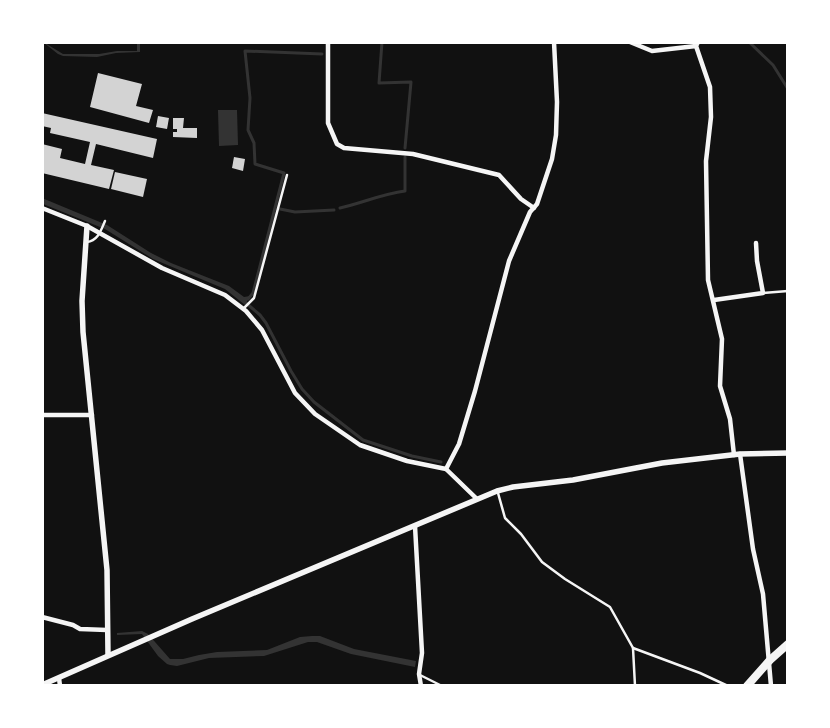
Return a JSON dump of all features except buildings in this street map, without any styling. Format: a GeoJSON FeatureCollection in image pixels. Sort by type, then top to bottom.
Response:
{"type":"FeatureCollection","features":[{"type":"Feature","properties":{"kind":"highway"},"geometry":{"type":"LineString","coordinates":[[747,686],[770,660],[788,644]]}},
{"type":"Feature","properties":{"kind":"street"},"geometry":{"type":"LineString","coordinates":[[328,42],[328,123],[337,144],[344,148],[412,154],[499,175],[520,199],[534,208]]}},
{"type":"Feature","properties":{"kind":"street"},"geometry":{"type":"LineString","coordinates":[[446,469],[459,444],[509,261],[530,212],[537,204],[552,160],[556,135],[557,102],[554,42]]}},
{"type":"Feature","properties":{"kind":"street"},"geometry":{"type":"LineString","coordinates":[[630,42],[652,51],[697,44],[710,87],[711,102],[706,162],[708,280],[722,339],[720,386],[730,419],[763,594],[771,686]]}},
{"type":"Feature","properties":{"kind":"street"},"geometry":{"type":"LineString","coordinates":[[42,208],[101,230],[162,268],[225,295],[243,308],[262,330],[295,393],[315,414],[360,445],[407,461],[446,469],[477,499]]}},
{"type":"Feature","properties":{"kind":"street"},"geometry":{"type":"LineString","coordinates":[[87,226],[82,301],[86,364],[107,570],[106,630],[108,655]]}},
{"type":"Feature","properties":{"kind":"street"},"geometry":{"type":"LineString","coordinates":[[714,300],[763,293],[757,261],[756,243]]}},
{"type":"Feature","properties":{"kind":"street"},"geometry":{"type":"LineString","coordinates":[[42,415],[92,415]]}},
{"type":"Feature","properties":{"kind":"street"},"geometry":{"type":"LineString","coordinates":[[42,685],[108,655],[497,491],[513,487],[573,480],[662,463],[737,454],[788,453]]}},
{"type":"Feature","properties":{"kind":"street"},"geometry":{"type":"LineString","coordinates":[[415,526],[422,653],[419,674],[421,686]]}},
{"type":"Feature","properties":{"kind":"street"},"geometry":{"type":"LineString","coordinates":[[42,617],[80,629],[106,630]]}},
{"type":"Feature","properties":{"kind":"street"},"geometry":{"type":"LineString","coordinates":[[59,678],[60,686]]}},
{"type":"Feature","properties":{"kind":"lane"},"geometry":{"type":"LineString","coordinates":[[243,308],[254,298],[287,175]]}},
{"type":"Feature","properties":{"kind":"lane"},"geometry":{"type":"LineString","coordinates":[[86,242],[93,241],[106,221]]}},
{"type":"Feature","properties":{"kind":"lane"},"geometry":{"type":"LineString","coordinates":[[763,293],[788,291]]}},
{"type":"Feature","properties":{"kind":"lane"},"geometry":{"type":"LineString","coordinates":[[497,491],[505,518],[521,534],[542,562],[610,607],[633,648],[635,686]]}},
{"type":"Feature","properties":{"kind":"lane"},"geometry":{"type":"LineString","coordinates":[[633,648],[700,673],[728,686]]}},
{"type":"Feature","properties":{"kind":"lane"},"geometry":{"type":"LineString","coordinates":[[419,674],[442,686]]}},
{"type":"Feature","properties":{"kind":"shaded area"},"geometry":{"type":"Polygon","coordinates":[[[43,42],[63,54],[137,51],[137,43],[140,43],[140,52],[116,53],[97,57],[63,56],[43,42]]]}},
{"type":"Feature","properties":{"kind":"shaded area"},"geometry":{"type":"Polygon","coordinates":[[[218,110],[237,110],[238,145],[219,146],[218,110]]]}},
{"type":"Feature","properties":{"kind":"shaded area"},"geometry":{"type":"Polygon","coordinates":[[[42,198],[107,225],[151,253],[171,263],[229,286],[244,297],[250,296],[245,305],[225,289],[153,259],[105,229],[43,204],[42,198]]]}},
{"type":"Feature","properties":{"kind":"shaded area"},"geometry":{"type":"Polygon","coordinates":[[[142,631],[148,634],[170,659],[183,659],[217,652],[267,650],[300,637],[320,636],[354,649],[416,661],[415,667],[351,654],[317,642],[308,642],[264,656],[209,658],[177,666],[167,664],[158,656],[142,634],[117,635],[117,633],[142,631]]]}},
{"type":"Feature","properties":{"kind":"waterway"},"geometry":{"type":"LineString","coordinates":[[382,42],[379,83],[411,82],[405,148]]}},
{"type":"Feature","properties":{"kind":"waterway"},"geometry":{"type":"LineString","coordinates":[[749,42],[773,65],[788,89]]}},
{"type":"Feature","properties":{"kind":"waterway"},"geometry":{"type":"LineString","coordinates":[[248,299],[253,293],[284,173],[255,164],[254,143],[248,130],[250,98],[245,51],[322,54]]}},
{"type":"Feature","properties":{"kind":"waterway"},"geometry":{"type":"LineString","coordinates":[[340,208],[405,191],[405,157]]}},
{"type":"Feature","properties":{"kind":"waterway"},"geometry":{"type":"LineString","coordinates":[[280,209],[295,212],[334,210]]}},
{"type":"Feature","properties":{"kind":"waterway"},"geometry":{"type":"LineString","coordinates":[[246,303],[266,323],[291,371],[302,389],[314,402],[363,440],[412,456],[441,462]]}}]}
